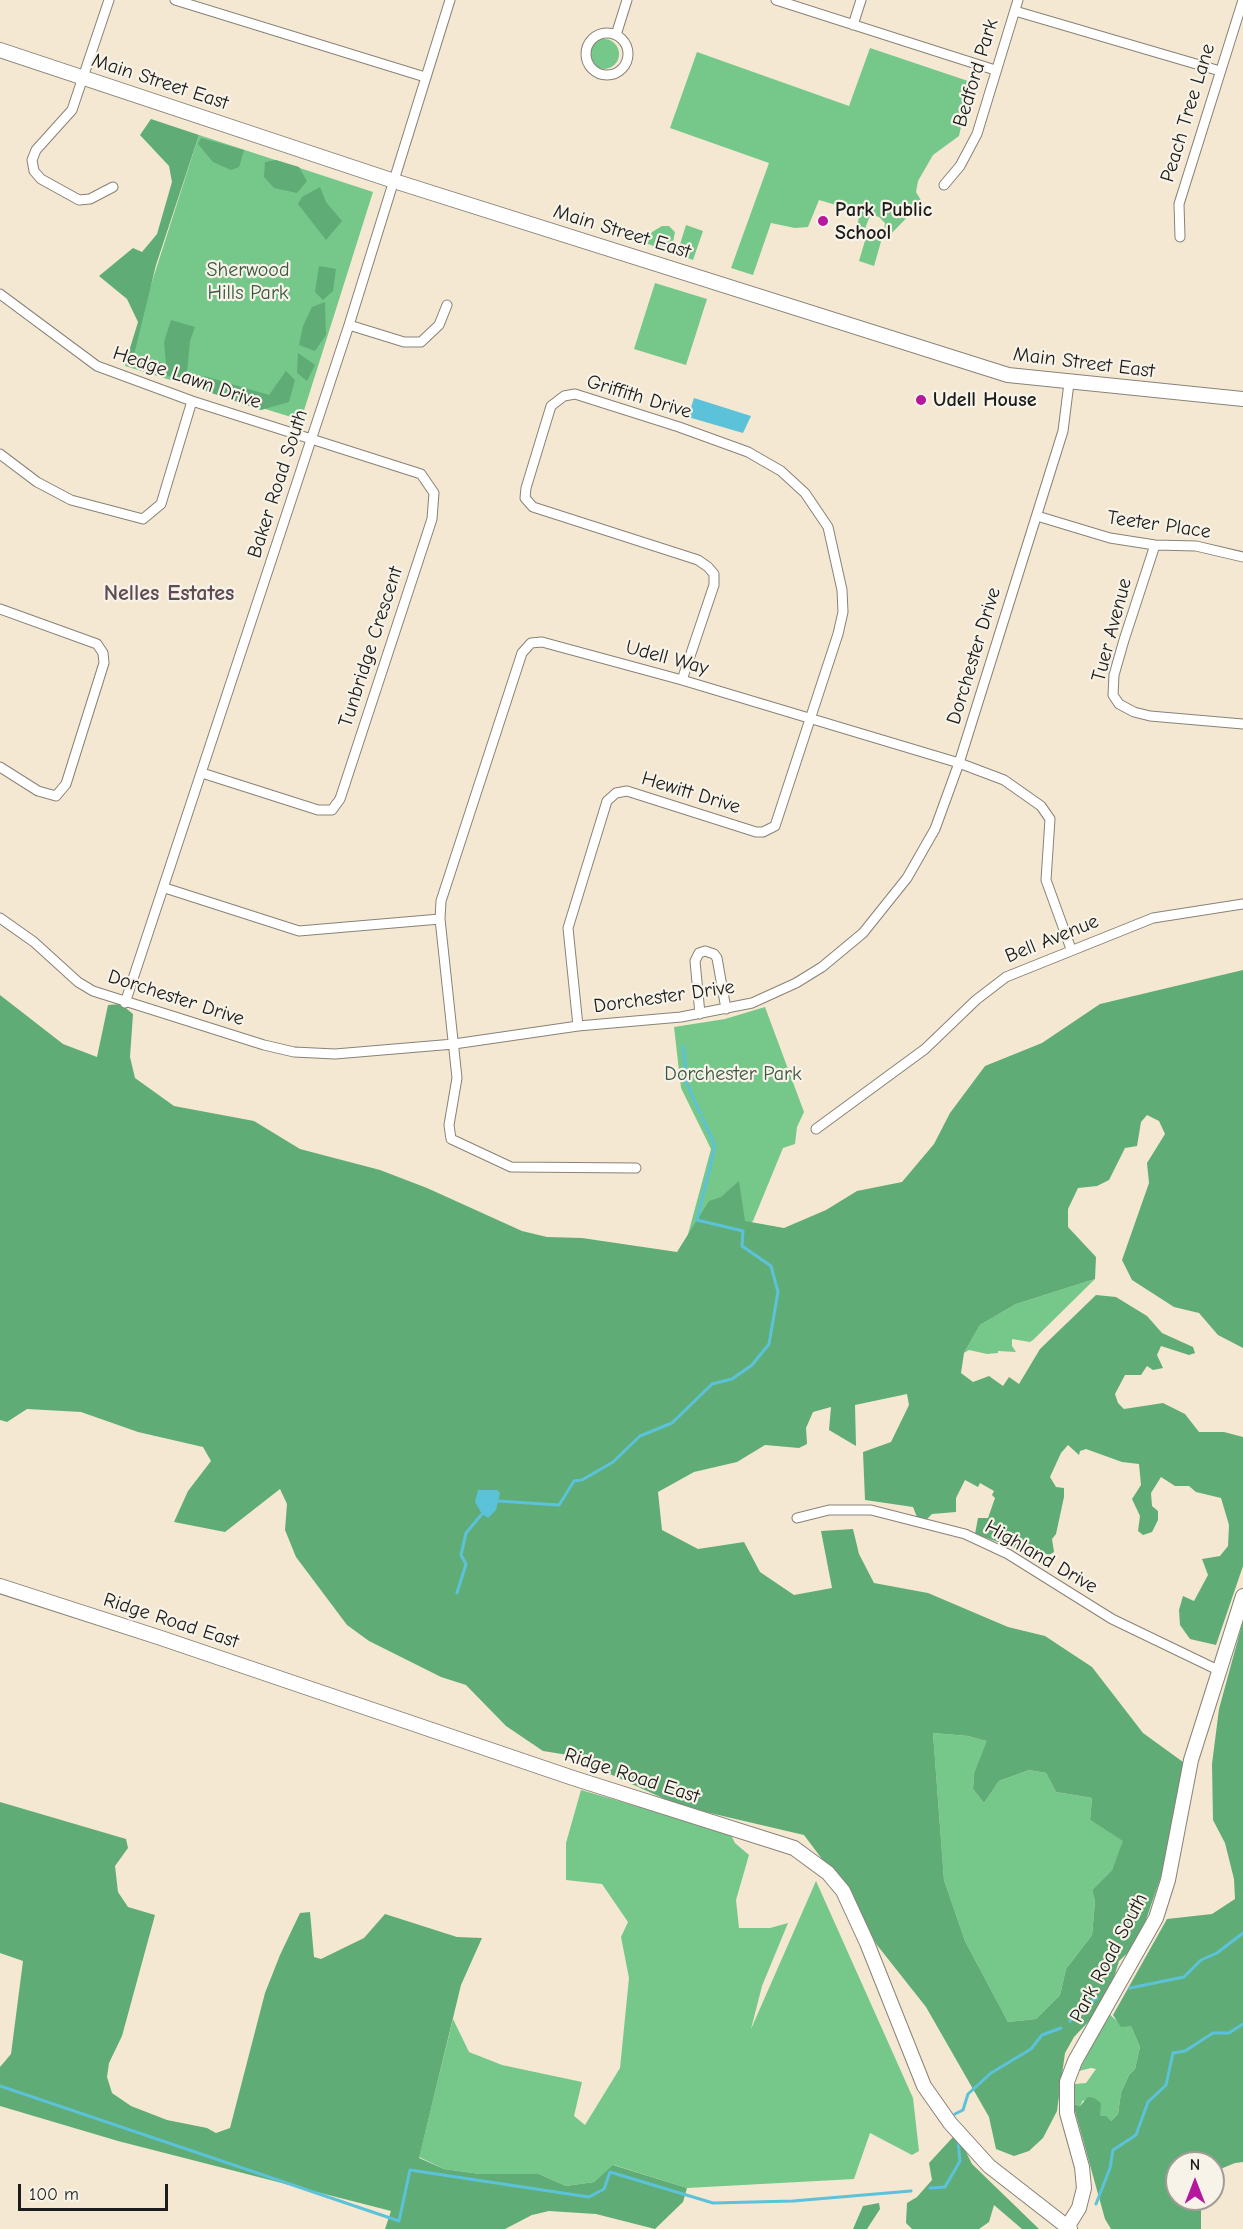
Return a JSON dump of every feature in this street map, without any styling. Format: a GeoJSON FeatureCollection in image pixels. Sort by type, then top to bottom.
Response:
{"type":"FeatureCollection","features":[{"type":"Feature","properties":{"kind":"main road","name":"Main Street East"},"geometry":{"type":"LineString","coordinates":[[0,50],[394,181],[1008,375],[1243,399]]}},
{"type":"Feature","properties":{"kind":"main road","name":"Ridge Road East"},"geometry":{"type":"LineString","coordinates":[[0,1586],[173,1642],[573,1778],[774,1841],[801,1853],[828,1873],[843,1891],[863,1934],[924,2086],[950,2123],[989,2166],[1068,2228]]}},
{"type":"Feature","properties":{"kind":"main road","name":"Park Road South"},"geometry":{"type":"LineString","coordinates":[[1068,2228],[1079,2208],[1084,2188],[1082,2167],[1067,2113],[1067,2082],[1075,2061],[1156,1918],[1168,1880],[1191,1760],[1243,1596]]}},
{"type":"Feature","properties":{"kind":"street"},"geometry":{"type":"LineString","coordinates":[[109,0],[66,119],[36,150],[32,160],[33,171],[80,200],[90,199],[113,187]]}},
{"type":"Feature","properties":{"kind":"street"},"geometry":{"type":"LineString","coordinates":[[175,0],[425,77]]}},
{"type":"Feature","properties":{"kind":"street","name":"Baker Road South"},"geometry":{"type":"LineString","coordinates":[[125,1003],[165,888],[349,325],[450,0]]}},
{"type":"Feature","properties":{"kind":"street"},"geometry":{"type":"LineString","coordinates":[[616,35],[627,0]]}},
{"type":"Feature","properties":{"kind":"street"},"geometry":{"type":"LineString","coordinates":[[776,0],[995,70]]}},
{"type":"Feature","properties":{"kind":"street"},"geometry":{"type":"LineString","coordinates":[[853,25],[861,0]]}},
{"type":"Feature","properties":{"kind":"street","name":"Bedford Park"},"geometry":{"type":"LineString","coordinates":[[944,184],[960,166],[977,134],[1018,0]]}},
{"type":"Feature","properties":{"kind":"street","name":"Peach Tree Lane"},"geometry":{"type":"LineString","coordinates":[[1180,237],[1179,204],[1243,0]]}},
{"type":"Feature","properties":{"kind":"street"},"geometry":{"type":"LineString","coordinates":[[1015,10],[1220,71]]}},
{"type":"Feature","properties":{"kind":"street"},"geometry":{"type":"LineString","coordinates":[[598,35],[616,35],[628,48],[625,66],[616,74],[598,74],[589,66],[586,48],[598,35]]}},
{"type":"Feature","properties":{"kind":"street","name":"Hedge Lawn Drive"},"geometry":{"type":"LineString","coordinates":[[0,294],[97,366],[192,401],[312,439]]}},
{"type":"Feature","properties":{"kind":"street"},"geometry":{"type":"LineString","coordinates":[[349,325],[404,342],[422,342],[440,325],[447,305]]}},
{"type":"Feature","properties":{"kind":"street","name":"Dorchester Drive"},"geometry":{"type":"LineString","coordinates":[[0,918],[34,942],[78,981],[93,991],[264,1046],[294,1052],[335,1054],[454,1044],[578,1026],[699,1014],[752,1003],[796,983],[822,967],[863,933],[907,878],[935,829],[959,763],[1063,431],[1069,383]]}},
{"type":"Feature","properties":{"kind":"street","name":"Griffith Drive"},"geometry":{"type":"LineString","coordinates":[[682,680],[714,585],[714,574],[708,567],[698,560],[533,507],[525,498],[551,406],[564,396],[575,394],[748,452],[781,471],[805,493],[828,527],[842,590],[843,612],[812,718]]}},
{"type":"Feature","properties":{"kind":"street"},"geometry":{"type":"LineString","coordinates":[[0,454],[37,482],[71,500],[143,519],[161,504],[192,401]]}},
{"type":"Feature","properties":{"kind":"street","name":"Tunbridge Crescent"},"geometry":{"type":"LineString","coordinates":[[202,772],[318,810],[332,810],[340,799],[348,776],[432,519],[434,493],[421,474],[312,439]]}},
{"type":"Feature","properties":{"kind":"street","name":"Teeter Place"},"geometry":{"type":"LineString","coordinates":[[1037,516],[1110,538],[1155,546],[1197,546],[1243,557]]}},
{"type":"Feature","properties":{"kind":"street","name":"Tuer Avenue"},"geometry":{"type":"LineString","coordinates":[[1155,546],[1121,649],[1112,689],[1113,695],[1119,704],[1134,712],[1150,716],[1243,724]]}},
{"type":"Feature","properties":{"kind":"street"},"geometry":{"type":"LineString","coordinates":[[0,609],[97,644],[104,652],[104,663],[66,784],[56,796],[38,791],[0,767]]}},
{"type":"Feature","properties":{"kind":"street","name":"Udell Way"},"geometry":{"type":"LineString","coordinates":[[636,1168],[511,1167],[451,1139],[449,1125],[458,1087],[440,919],[441,901],[483,766],[522,653],[531,643],[542,642],[682,680],[959,763],[1004,780],[1047,814],[1051,824],[1046,880],[1071,949]]}},
{"type":"Feature","properties":{"kind":"street","name":"Hewitt Drive"},"geometry":{"type":"LineString","coordinates":[[578,1026],[568,928],[607,801],[616,793],[627,791],[756,832],[770,830],[779,820],[812,718]]}},
{"type":"Feature","properties":{"kind":"street"},"geometry":{"type":"LineString","coordinates":[[165,888],[299,931],[440,919]]}},
{"type":"Feature","properties":{"kind":"street","name":"Bell Avenue"},"geometry":{"type":"LineString","coordinates":[[816,1129],[925,1049],[993,986],[1021,969],[1170,913],[1243,904]]}},
{"type":"Feature","properties":{"kind":"street"},"geometry":{"type":"LineString","coordinates":[[699,1014],[695,961],[697,956],[705,951],[714,954],[717,958],[726,1009]]}},
{"type":"Feature","properties":{"kind":"street","name":"Highland Drive"},"geometry":{"type":"LineString","coordinates":[[797,1518],[829,1510],[871,1510],[965,1534],[1008,1554],[1112,1619],[1220,1671]]}},
{"type":"Feature","properties":{"kind":"green space"},"geometry":{"type":"Polygon","coordinates":[[[604,39],[610,40],[618,48],[618,60],[610,68],[604,69],[598,68],[590,60],[589,54],[590,48],[598,40],[604,39]]]}},
{"type":"Feature","properties":{"kind":"green space","name":"Park Public School"},"geometry":{"type":"Polygon","coordinates":[[[870,48],[971,82],[959,136],[933,155],[918,181],[916,192],[922,202],[888,237],[883,235],[885,223],[879,217],[873,215],[869,218],[865,229],[857,227],[860,212],[819,200],[808,227],[795,228],[771,223],[753,275],[731,268],[769,163],[670,128],[697,52],[849,106],[870,48]]]}},
{"type":"Feature","properties":{"kind":"green space"},"geometry":{"type":"Polygon","coordinates":[[[151,119],[199,135],[156,265],[134,355],[166,364],[164,342],[171,320],[195,327],[190,341],[186,382],[126,361],[138,322],[127,299],[99,276],[133,248],[142,252],[157,234],[172,182],[169,166],[140,135],[151,119]]]}},
{"type":"Feature","properties":{"kind":"green space","name":"Sherwood Hills Park"},"geometry":{"type":"Polygon","coordinates":[[[199,135],[373,192],[301,420],[125,366],[199,135]]]}},
{"type":"Feature","properties":{"kind":"green space"},"geometry":{"type":"Polygon","coordinates":[[[201,138],[244,150],[239,167],[231,170],[213,162],[198,144],[201,138]]]}},
{"type":"Feature","properties":{"kind":"green space"},"geometry":{"type":"Polygon","coordinates":[[[276,160],[299,167],[307,181],[297,193],[274,188],[264,177],[265,162],[276,160]]]}},
{"type":"Feature","properties":{"kind":"green space"},"geometry":{"type":"Polygon","coordinates":[[[320,187],[326,202],[342,221],[326,240],[298,204],[302,197],[320,187]]]}},
{"type":"Feature","properties":{"kind":"green space"},"geometry":{"type":"Polygon","coordinates":[[[686,225],[703,231],[693,260],[677,254],[686,225]]]}},
{"type":"Feature","properties":{"kind":"green space"},"geometry":{"type":"Polygon","coordinates":[[[662,226],[669,226],[675,232],[671,252],[645,243],[652,232],[662,226]]]}},
{"type":"Feature","properties":{"kind":"green space"},"geometry":{"type":"Polygon","coordinates":[[[867,234],[882,238],[874,266],[859,261],[867,234]]]}},
{"type":"Feature","properties":{"kind":"green space"},"geometry":{"type":"Polygon","coordinates":[[[319,266],[336,269],[333,291],[323,300],[315,292],[319,266]]]}},
{"type":"Feature","properties":{"kind":"green space"},"geometry":{"type":"Polygon","coordinates":[[[655,283],[707,299],[686,365],[634,349],[655,283]]]}},
{"type":"Feature","properties":{"kind":"green space"},"geometry":{"type":"Polygon","coordinates":[[[325,302],[326,335],[315,351],[299,345],[303,326],[312,307],[325,302]]]}},
{"type":"Feature","properties":{"kind":"green space"},"geometry":{"type":"Polygon","coordinates":[[[298,353],[315,365],[307,381],[297,373],[298,353]]]}},
{"type":"Feature","properties":{"kind":"green space"},"geometry":{"type":"Polygon","coordinates":[[[286,371],[295,380],[289,402],[261,410],[200,389],[204,376],[269,395],[286,371]]]}},
{"type":"Feature","properties":{"kind":"green space"},"geometry":{"type":"Polygon","coordinates":[[[1243,970],[1243,1348],[1218,1335],[1199,1313],[1174,1307],[1132,1280],[1122,1260],[1149,1183],[1147,1163],[1165,1134],[1159,1121],[1147,1115],[1141,1122],[1137,1146],[1125,1148],[1109,1180],[1097,1186],[1078,1188],[1068,1209],[1068,1227],[1096,1257],[1095,1279],[1016,1304],[980,1325],[964,1353],[961,1373],[973,1382],[989,1376],[1003,1386],[1009,1377],[1019,1384],[1040,1349],[1096,1295],[1116,1297],[1147,1316],[1162,1333],[1193,1347],[1195,1353],[1189,1355],[1161,1346],[1157,1355],[1163,1368],[1153,1370],[1147,1366],[1141,1375],[1125,1375],[1115,1394],[1118,1403],[1124,1409],[1163,1403],[1185,1414],[1199,1432],[1224,1432],[1243,1437],[1243,1566],[1216,1645],[1190,1639],[1180,1625],[1179,1610],[1183,1596],[1194,1601],[1208,1575],[1202,1559],[1220,1556],[1228,1546],[1229,1525],[1221,1498],[1196,1492],[1189,1486],[1175,1486],[1161,1477],[1151,1493],[1152,1506],[1158,1511],[1158,1520],[1152,1532],[1143,1535],[1138,1531],[1140,1516],[1132,1499],[1141,1485],[1139,1464],[1122,1462],[1086,1449],[1080,1451],[1079,1455],[1068,1445],[1061,1453],[1050,1477],[1056,1487],[1064,1488],[1064,1497],[1056,1534],[1052,1539],[1054,1552],[1049,1555],[1033,1549],[1027,1542],[1015,1548],[975,1534],[978,1518],[988,1518],[995,1498],[992,1495],[994,1491],[980,1483],[978,1487],[965,1480],[956,1498],[956,1512],[932,1514],[926,1520],[917,1517],[913,1507],[865,1500],[863,1452],[891,1442],[909,1405],[907,1394],[855,1405],[856,1446],[829,1430],[831,1407],[813,1412],[806,1428],[807,1444],[799,1448],[765,1445],[737,1462],[694,1472],[658,1492],[662,1530],[698,1549],[744,1542],[760,1572],[794,1595],[832,1588],[821,1531],[853,1529],[859,1554],[874,1583],[928,1593],[1008,1627],[1045,1636],[1092,1667],[1143,1733],[1183,1762],[1179,1808],[1168,1856],[1138,1943],[1119,1961],[1106,2003],[1074,2037],[1065,2053],[1057,2111],[1043,2138],[1029,2151],[1014,2156],[996,2149],[989,2117],[926,2007],[877,1945],[840,1883],[804,1835],[680,1806],[568,1755],[543,1751],[506,1726],[466,1685],[441,1677],[369,1641],[347,1625],[296,1557],[285,1530],[287,1504],[280,1489],[225,1532],[174,1522],[188,1491],[211,1461],[203,1447],[138,1432],[81,1412],[27,1409],[7,1422],[0,1420],[0,995],[63,1044],[97,1057],[108,1005],[121,1004],[133,1014],[130,1057],[135,1078],[174,1106],[254,1121],[300,1149],[380,1170],[427,1188],[522,1231],[547,1237],[582,1238],[677,1252],[709,1201],[721,1197],[739,1181],[745,1221],[784,1228],[826,1210],[857,1191],[902,1182],[934,1144],[950,1113],[985,1066],[1042,1043],[1100,1004],[1243,970]],[[933,1733],[944,1880],[965,1941],[1008,2022],[1036,2019],[1060,1995],[1066,1969],[1092,1935],[1095,1901],[1092,1890],[1112,1870],[1123,1841],[1090,1820],[1092,1798],[1056,1792],[1046,1773],[1029,1770],[999,1781],[984,1803],[973,1789],[974,1773],[987,1741],[968,1736],[933,1733]]]}},
{"type":"Feature","properties":{"kind":"green space","name":"Dorchester Park"},"geometry":{"type":"Polygon","coordinates":[[[765,1007],[804,1112],[797,1127],[795,1144],[783,1148],[753,1221],[734,1238],[687,1238],[711,1149],[681,1088],[674,1027],[725,1019],[765,1007]]]}},
{"type":"Feature","properties":{"kind":"green space"},"geometry":{"type":"Polygon","coordinates":[[[1095,1279],[1033,1340],[1030,1342],[1012,1339],[1012,1346],[1016,1352],[998,1351],[998,1353],[987,1354],[969,1350],[964,1353],[980,1325],[1016,1304],[1095,1279]]]}},
{"type":"Feature","properties":{"kind":"green space"},"geometry":{"type":"Polygon","coordinates":[[[1243,1621],[1243,2162],[1225,2167],[1225,2151],[1165,2151],[1165,2211],[1201,2211],[1201,2229],[1111,2229],[1105,2219],[1073,2104],[1080,2106],[1088,2097],[1094,2098],[1101,2103],[1100,2116],[1106,2116],[1111,2121],[1118,2114],[1121,2093],[1129,2075],[1135,2069],[1140,2047],[1131,2026],[1121,2027],[1113,2015],[1167,1919],[1212,1914],[1235,1899],[1234,1879],[1225,1843],[1213,1820],[1212,1764],[1219,1709],[1243,1621]]]}},
{"type":"Feature","properties":{"kind":"green space"},"geometry":{"type":"Polygon","coordinates":[[[933,1733],[968,1736],[988,1741],[974,1773],[973,1789],[984,1803],[999,1781],[1029,1770],[1046,1773],[1056,1792],[1092,1798],[1090,1820],[1124,1841],[1112,1870],[1092,1890],[1095,1901],[1092,1935],[1066,1969],[1060,1995],[1036,2019],[1008,2022],[965,1941],[944,1880],[933,1733]]]}},
{"type":"Feature","properties":{"kind":"green space"},"geometry":{"type":"Polygon","coordinates":[[[581,1790],[730,1833],[735,1843],[749,1855],[736,1900],[739,1928],[770,1928],[788,1923],[762,1986],[751,2029],[816,1881],[913,2098],[919,2151],[912,2155],[870,2133],[854,2179],[687,2188],[614,2165],[594,2182],[566,2186],[539,2174],[480,2174],[444,2169],[419,2157],[453,2019],[469,2052],[502,2065],[582,2082],[574,2116],[585,2125],[620,2068],[629,1978],[621,1937],[628,1922],[602,1884],[566,1880],[566,1843],[581,1790]]]}},
{"type":"Feature","properties":{"kind":"green space"},"geometry":{"type":"Polygon","coordinates":[[[0,1802],[126,1839],[128,1848],[115,1866],[118,1892],[128,1907],[155,1915],[122,2036],[109,2063],[107,2077],[112,2093],[131,2106],[167,2120],[207,2128],[216,2133],[230,2128],[265,1993],[300,1913],[310,1912],[314,1957],[321,1959],[364,1938],[385,1914],[457,1937],[482,1938],[461,1985],[419,2158],[444,2169],[480,2174],[539,2174],[566,2186],[594,2182],[613,2165],[687,2188],[683,2202],[655,2229],[596,2214],[549,2211],[532,2215],[505,2229],[385,2229],[391,2211],[118,2141],[0,2106],[0,2067],[11,2054],[23,1961],[0,1953],[0,1802]]]}},
{"type":"Feature","properties":{"kind":"green space"},"geometry":{"type":"Polygon","coordinates":[[[1108,2013],[1116,2020],[1131,2026],[1140,2047],[1135,2069],[1129,2075],[1121,2093],[1118,2114],[1110,2122],[1099,2116],[1083,2100],[1080,2106],[1073,2104],[1075,2084],[1086,2083],[1096,2069],[1079,2071],[1108,2013]]]}},
{"type":"Feature","properties":{"kind":"green space"},"geometry":{"type":"Polygon","coordinates":[[[953,2137],[964,2148],[972,2164],[1039,2229],[1022,2229],[994,2205],[989,2222],[979,2229],[912,2229],[906,2223],[907,2203],[917,2197],[932,2180],[929,2163],[953,2137]]]}},
{"type":"Feature","properties":{"kind":"green space"},"geometry":{"type":"Polygon","coordinates":[[[879,2203],[880,2209],[867,2229],[853,2229],[863,2206],[879,2203]]]}},
{"type":"Feature","properties":{"kind":"water"},"geometry":{"type":"Polygon","coordinates":[[[694,398],[751,416],[743,433],[688,417],[694,398]]]}},
{"type":"Feature","properties":{"kind":"water"},"geometry":{"type":"Polygon","coordinates":[[[478,1490],[497,1490],[500,1493],[496,1510],[488,1518],[482,1514],[475,1502],[478,1490]]]}},
{"type":"Feature","properties":{"kind":"waterway"},"geometry":{"type":"LineString","coordinates":[[683,1046],[687,1084],[700,1113]]}},
{"type":"Feature","properties":{"kind":"waterway"},"geometry":{"type":"LineString","coordinates":[[498,1501],[559,1505],[574,1481],[582,1480],[613,1462],[640,1436],[672,1423],[712,1384],[732,1379],[752,1365],[769,1344],[778,1292],[771,1266],[742,1246],[743,1231],[697,1220],[715,1146],[702,1117]]}},
{"type":"Feature","properties":{"kind":"waterway"},"geometry":{"type":"LineString","coordinates":[[457,1593],[466,1564],[461,1555],[466,1533],[482,1514]]}},
{"type":"Feature","properties":{"kind":"waterway"},"geometry":{"type":"LineString","coordinates":[[1130,1988],[1184,1977],[1201,1960],[1217,1953],[1243,1933]]}},
{"type":"Feature","properties":{"kind":"waterway"},"geometry":{"type":"LineString","coordinates":[[1070,2021],[1082,2007],[1097,1998]]}},
{"type":"Feature","properties":{"kind":"waterway"},"geometry":{"type":"LineString","coordinates":[[1096,2204],[1110,2168],[1113,2150],[1136,2135],[1148,2102],[1166,2085],[1173,2053],[1185,2051],[1213,2033],[1229,2033],[1243,2024]]}},
{"type":"Feature","properties":{"kind":"waterway"},"geometry":{"type":"LineString","coordinates":[[955,2114],[963,2110],[968,2094],[991,2073],[1031,2049],[1042,2035],[1061,2028]]}},
{"type":"Feature","properties":{"kind":"waterway"},"geometry":{"type":"LineString","coordinates":[[0,2086],[399,2221],[410,2170],[589,2197],[604,2189],[610,2172],[713,2203],[793,2201],[911,2191]]}},
{"type":"Feature","properties":{"kind":"waterway"},"geometry":{"type":"LineString","coordinates":[[930,2188],[945,2187],[960,2161],[958,2141]]}},
{"type":"Feature","properties":{"kind":"place","name":"Park Public School"},"geometry":{"type":"Point","coordinates":[823,221]}},
{"type":"Feature","properties":{"kind":"place","name":"Udell House"},"geometry":{"type":"Point","coordinates":[921,400]}},
{"type":"Feature","properties":{"kind":"district","name":"Nelles Estates"},"geometry":{"type":"Point","coordinates":[169,594]}}]}
